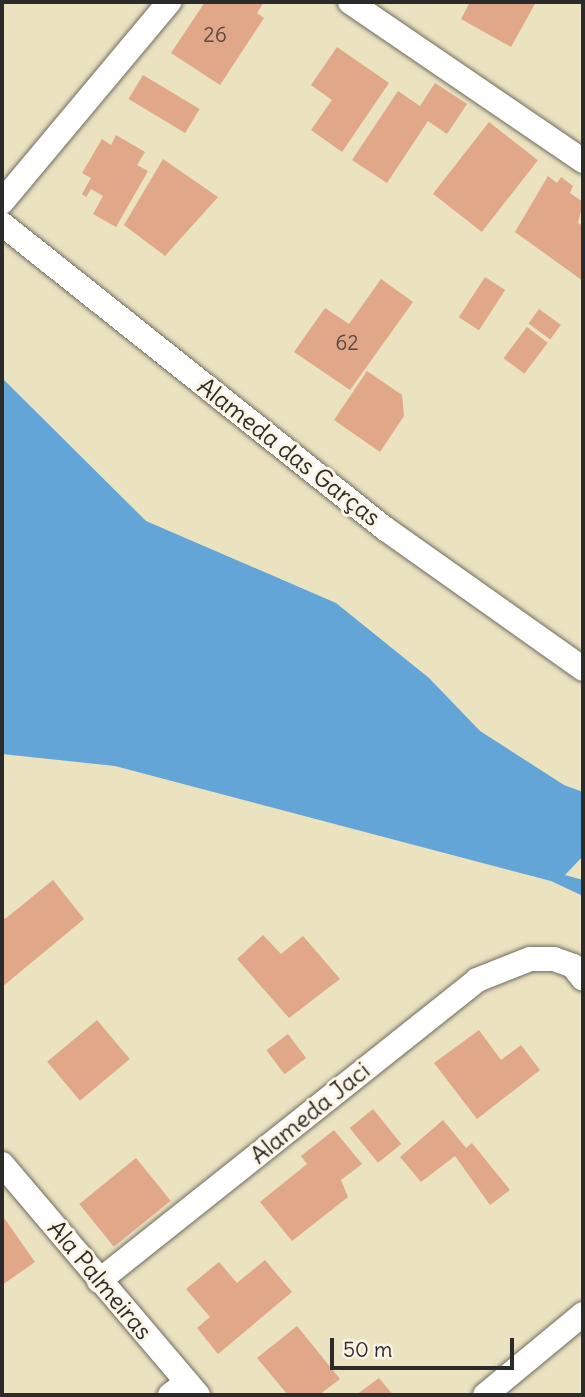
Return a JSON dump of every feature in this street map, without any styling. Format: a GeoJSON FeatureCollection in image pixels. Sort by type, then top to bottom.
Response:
{"type":"FeatureCollection","features":[{"type":"Feature","properties":{"kind":"street"},"geometry":{"type":"LineString","coordinates":[[2,202],[169,2]]}},
{"type":"Feature","properties":{"kind":"street"},"geometry":{"type":"LineString","coordinates":[[350,2],[583,161]]}},
{"type":"Feature","properties":{"kind":"street","name":"Alameda das Garças"},"geometry":{"type":"LineString","coordinates":[[2,224],[387,530],[579,658]]}},
{"type":"Feature","properties":{"kind":"street","name":"Alameda Jaci"},"geometry":{"type":"LineString","coordinates":[[99,1281],[477,980],[530,959],[554,959],[573,966],[583,979]]}},
{"type":"Feature","properties":{"kind":"street","name":"Ala Palmeiras"},"geometry":{"type":"LineString","coordinates":[[2,1164],[185,1391]]}},
{"type":"Feature","properties":{"kind":"street"},"geometry":{"type":"LineString","coordinates":[[485,1395],[583,1314]]}},
{"type":"Feature","properties":{"kind":"water"},"geometry":{"type":"Polygon","coordinates":[[[2,378],[146,521],[336,603],[429,678],[480,731],[564,785],[583,792],[583,856],[565,875],[583,880],[583,896],[551,881],[115,766],[2,754],[2,378]]]}},
{"type":"Feature","properties":{"kind":"building"},"geometry":{"type":"Polygon","coordinates":[[[205,2],[264,2],[257,13],[264,18],[220,85],[171,53],[205,2]]]}},
{"type":"Feature","properties":{"kind":"building"},"geometry":{"type":"Polygon","coordinates":[[[470,2],[536,2],[511,47],[461,19],[470,2]]]}},
{"type":"Feature","properties":{"kind":"building"},"geometry":{"type":"Polygon","coordinates":[[[337,47],[389,83],[342,152],[311,130],[332,100],[311,85],[337,47]]]}},
{"type":"Feature","properties":{"kind":"building"},"geometry":{"type":"Polygon","coordinates":[[[143,75],[200,109],[185,133],[129,99],[143,75]]]}},
{"type":"Feature","properties":{"kind":"building"},"geometry":{"type":"Polygon","coordinates":[[[435,83],[467,104],[447,134],[428,121],[387,183],[352,160],[398,91],[420,106],[435,83]]]}},
{"type":"Feature","properties":{"kind":"building"},"geometry":{"type":"Polygon","coordinates":[[[489,122],[538,160],[482,232],[433,194],[489,122]]]}},
{"type":"Feature","properties":{"kind":"building"},"geometry":{"type":"Polygon","coordinates":[[[116,135],[145,152],[137,165],[148,171],[116,227],[93,214],[103,196],[91,189],[86,197],[82,194],[91,178],[82,173],[102,139],[111,145],[116,135]]]}},
{"type":"Feature","properties":{"kind":"building"},"geometry":{"type":"Polygon","coordinates":[[[163,159],[218,197],[165,256],[124,225],[163,159]]]}},
{"type":"Feature","properties":{"kind":"building"},"geometry":{"type":"Polygon","coordinates":[[[548,176],[557,183],[561,177],[573,186],[570,193],[583,202],[578,223],[583,226],[583,281],[515,232],[548,176]]]}},
{"type":"Feature","properties":{"kind":"building"},"geometry":{"type":"Polygon","coordinates":[[[485,277],[505,290],[479,330],[459,317],[485,277]]]}},
{"type":"Feature","properties":{"kind":"building"},"geometry":{"type":"Polygon","coordinates":[[[381,279],[413,302],[350,390],[294,352],[325,308],[349,324],[381,279]]]}},
{"type":"Feature","properties":{"kind":"building"},"geometry":{"type":"Polygon","coordinates":[[[539,309],[561,325],[550,339],[528,324],[539,309]]]}},
{"type":"Feature","properties":{"kind":"building"},"geometry":{"type":"Polygon","coordinates":[[[527,327],[548,343],[524,374],[504,358],[527,327]]]}},
{"type":"Feature","properties":{"kind":"building"},"geometry":{"type":"Polygon","coordinates":[[[367,371],[402,395],[404,416],[380,452],[334,420],[367,371]]]}},
{"type":"Feature","properties":{"kind":"building"},"geometry":{"type":"Polygon","coordinates":[[[53,880],[84,919],[2,987],[2,915],[5,919],[53,880]]]}},
{"type":"Feature","properties":{"kind":"building"},"geometry":{"type":"Polygon","coordinates":[[[263,935],[281,954],[303,936],[340,979],[289,1018],[237,959],[263,935]]]}},
{"type":"Feature","properties":{"kind":"building"},"geometry":{"type":"Polygon","coordinates":[[[97,1020],[130,1059],[80,1101],[47,1062],[97,1020]]]}},
{"type":"Feature","properties":{"kind":"building"},"geometry":{"type":"Polygon","coordinates":[[[479,1030],[501,1060],[521,1045],[540,1070],[477,1119],[434,1063],[479,1030]]]}},
{"type":"Feature","properties":{"kind":"building"},"geometry":{"type":"Polygon","coordinates":[[[288,1034],[306,1058],[284,1074],[266,1050],[288,1034]]]}},
{"type":"Feature","properties":{"kind":"building"},"geometry":{"type":"Polygon","coordinates":[[[373,1109],[401,1144],[378,1163],[350,1128],[373,1109]]]}},
{"type":"Feature","properties":{"kind":"building"},"geometry":{"type":"Polygon","coordinates":[[[443,1120],[466,1148],[472,1143],[510,1190],[490,1205],[455,1156],[421,1182],[400,1157],[443,1120]]]}},
{"type":"Feature","properties":{"kind":"building"},"geometry":{"type":"Polygon","coordinates":[[[334,1130],[362,1164],[341,1180],[348,1197],[292,1241],[260,1202],[307,1164],[301,1156],[334,1130]]]}},
{"type":"Feature","properties":{"kind":"building"},"geometry":{"type":"Polygon","coordinates":[[[136,1158],[171,1201],[114,1247],[79,1204],[136,1158]]]}},
{"type":"Feature","properties":{"kind":"building"},"geometry":{"type":"Polygon","coordinates":[[[2,1215],[35,1262],[2,1285],[2,1215]]]}},
{"type":"Feature","properties":{"kind":"building"},"geometry":{"type":"Polygon","coordinates":[[[265,1260],[292,1292],[218,1354],[197,1328],[210,1317],[186,1289],[219,1262],[237,1283],[265,1260]]]}},
{"type":"Feature","properties":{"kind":"building"},"geometry":{"type":"Polygon","coordinates":[[[297,1326],[340,1379],[319,1395],[288,1395],[257,1358],[297,1326]]]}},
{"type":"Feature","properties":{"kind":"building"},"geometry":{"type":"Polygon","coordinates":[[[379,1378],[393,1395],[356,1395],[379,1378]]]}}]}
